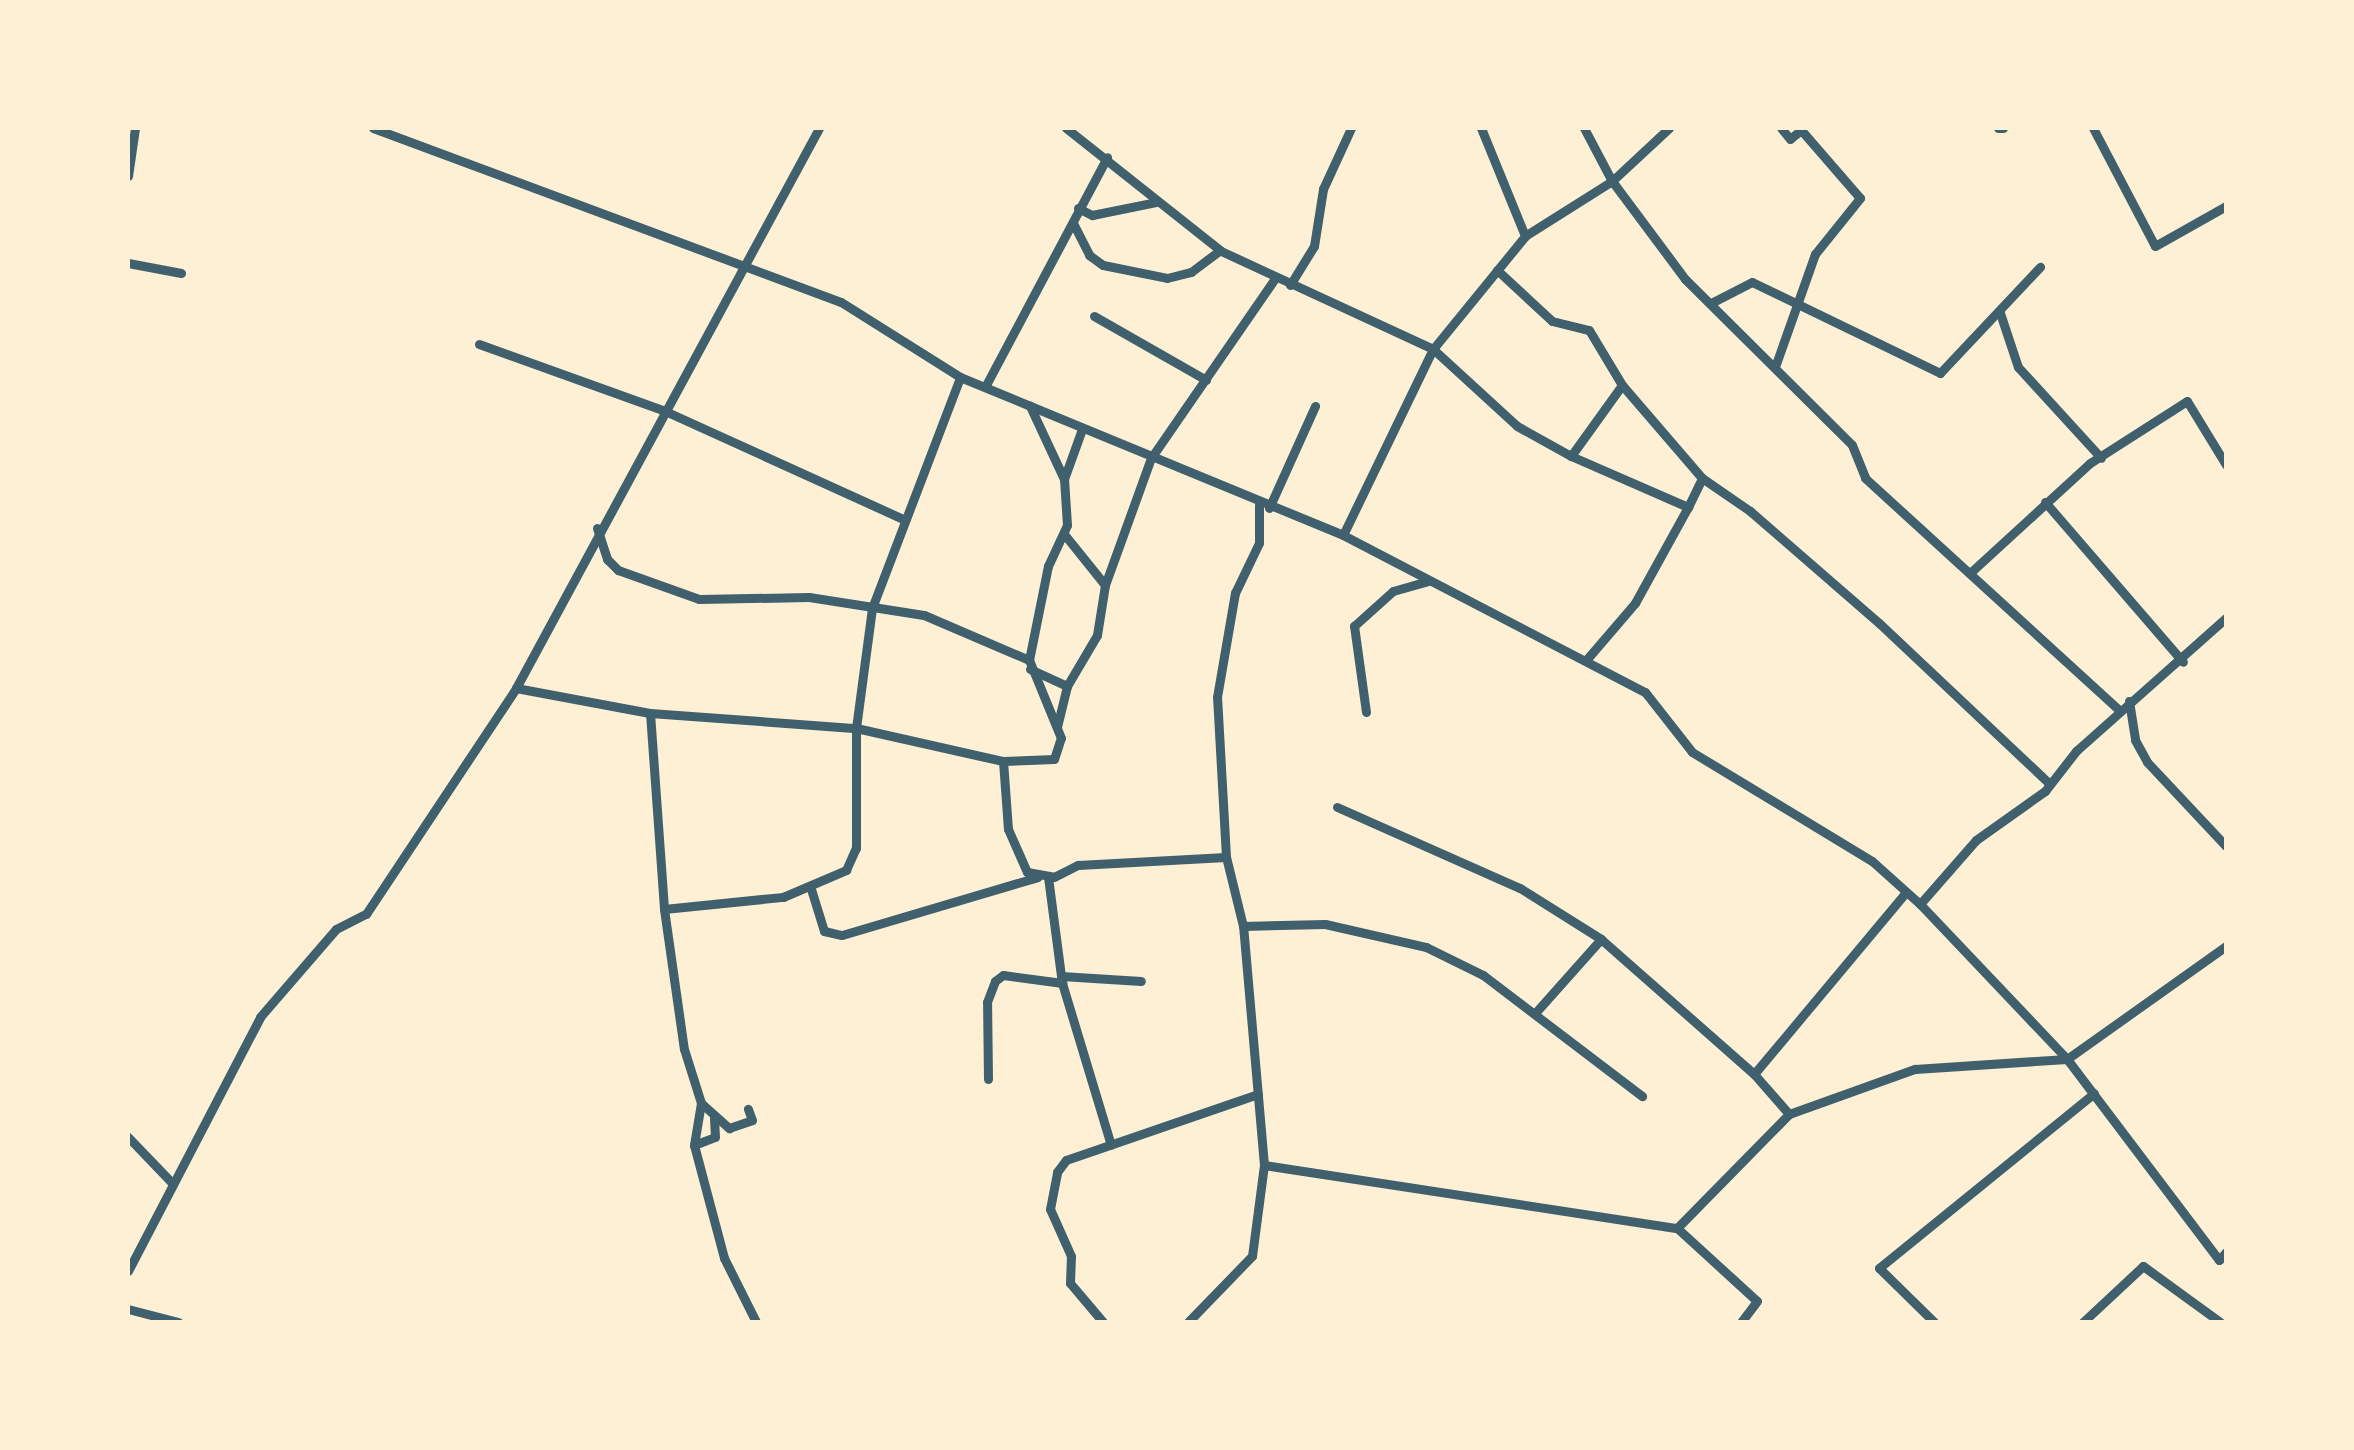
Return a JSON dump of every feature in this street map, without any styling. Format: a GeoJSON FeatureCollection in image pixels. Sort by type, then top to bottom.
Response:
{"type":"FeatureCollection","features":[{"type":"Feature","properties":{"kind":"street"},"geometry":{"type":"LineString","coordinates":[[128,176],[135,128]]}},
{"type":"Feature","properties":{"kind":"street"},"geometry":{"type":"LineString","coordinates":[[373,128],[587,212],[749,265],[841,302],[960,377],[1264,507],[1343,534],[1588,659],[1656,699],[1692,752],[1872,861],[1920,904],[2067,1059],[2218,1260],[2226,1252]]}},
{"type":"Feature","properties":{"kind":"street"},"geometry":{"type":"LineString","coordinates":[[128,1271],[260,1017],[336,930],[366,914],[516,688],[597,528],[749,265],[819,128]]}},
{"type":"Feature","properties":{"kind":"street"},"geometry":{"type":"LineString","coordinates":[[1066,128],[1220,250],[1432,348],[1516,426],[1570,456],[1688,507]]}},
{"type":"Feature","properties":{"kind":"street"},"geometry":{"type":"LineString","coordinates":[[1290,285],[1314,246],[1324,189],[1352,128]]}},
{"type":"Feature","properties":{"kind":"street"},"geometry":{"type":"LineString","coordinates":[[1481,128],[1525,236]]}},
{"type":"Feature","properties":{"kind":"street"},"geometry":{"type":"LineString","coordinates":[[1584,128],[1612,180],[1685,279],[1776,364],[1852,445],[1864,478],[2119,710]]}},
{"type":"Feature","properties":{"kind":"street"},"geometry":{"type":"LineString","coordinates":[[1343,534],[1432,348],[1525,236],[1612,180],[1670,128]]}},
{"type":"Feature","properties":{"kind":"street"},"geometry":{"type":"LineString","coordinates":[[1776,364],[1815,254],[1860,198],[1802,129],[1790,139],[1781,128]]}},
{"type":"Feature","properties":{"kind":"street"},"geometry":{"type":"LineString","coordinates":[[2093,128],[2154,246],[2226,206]]}},
{"type":"Feature","properties":{"kind":"street"},"geometry":{"type":"LineString","coordinates":[[986,385],[1107,157]]}},
{"type":"Feature","properties":{"kind":"street"},"geometry":{"type":"LineString","coordinates":[[1078,208],[1092,215],[1144,200],[1160,202]]}},
{"type":"Feature","properties":{"kind":"street"},"geometry":{"type":"LineString","coordinates":[[1073,223],[1089,255],[1103,265],[1167,278],[1191,272],[1220,250]]}},
{"type":"Feature","properties":{"kind":"street"},"geometry":{"type":"LineString","coordinates":[[128,263],[182,273]]}},
{"type":"Feature","properties":{"kind":"street"},"geometry":{"type":"LineString","coordinates":[[1711,304],[1752,282],[1940,373],[2040,268]]}},
{"type":"Feature","properties":{"kind":"street"},"geometry":{"type":"LineString","coordinates":[[1497,270],[1552,321],[1590,330],[1622,386],[1702,478],[1777,534],[2050,784]]}},
{"type":"Feature","properties":{"kind":"street"},"geometry":{"type":"LineString","coordinates":[[1057,728],[1067,686],[1097,635],[1105,585],[1152,458],[1275,278]]}},
{"type":"Feature","properties":{"kind":"street"},"geometry":{"type":"LineString","coordinates":[[2000,312],[2018,367],[2101,458]]}},
{"type":"Feature","properties":{"kind":"street"},"geometry":{"type":"LineString","coordinates":[[1094,316],[1206,380]]}},
{"type":"Feature","properties":{"kind":"street"},"geometry":{"type":"LineString","coordinates":[[480,344],[665,411],[903,519]]}},
{"type":"Feature","properties":{"kind":"street"},"geometry":{"type":"LineString","coordinates":[[664,910],[811,889],[846,870],[853,859],[856,728],[872,608],[960,377]]}},
{"type":"Feature","properties":{"kind":"street"},"geometry":{"type":"LineString","coordinates":[[1570,456],[1622,386]]}},
{"type":"Feature","properties":{"kind":"street"},"geometry":{"type":"LineString","coordinates":[[1971,572],[2045,502],[2101,458],[2186,401],[2226,466]]}},
{"type":"Feature","properties":{"kind":"street"},"geometry":{"type":"LineString","coordinates":[[1030,406],[1064,479]]}},
{"type":"Feature","properties":{"kind":"street"},"geometry":{"type":"LineString","coordinates":[[1188,1322],[1252,1256],[1264,1165],[1243,926],[1226,857],[1217,696],[1235,593],[1259,544],[1264,507],[1315,406]]}},
{"type":"Feature","properties":{"kind":"street"},"geometry":{"type":"LineString","coordinates":[[516,688],[650,713],[856,728],[1003,761],[1054,759],[1062,748],[1057,728],[1029,664],[1048,566],[1064,534],[1064,479],[1082,429]]}},
{"type":"Feature","properties":{"kind":"street"},"geometry":{"type":"LineString","coordinates":[[1588,659],[1635,603],[1702,478]]}},
{"type":"Feature","properties":{"kind":"street"},"geometry":{"type":"LineString","coordinates":[[2045,502],[2183,662]]}},
{"type":"Feature","properties":{"kind":"street"},"geometry":{"type":"LineString","coordinates":[[597,528],[618,570],[699,598],[809,597],[965,628],[1067,686]]}},
{"type":"Feature","properties":{"kind":"street"},"geometry":{"type":"LineString","coordinates":[[1064,534],[1105,585]]}},
{"type":"Feature","properties":{"kind":"street"},"geometry":{"type":"LineString","coordinates":[[1366,712],[1354,626],[1393,592],[1429,581]]}},
{"type":"Feature","properties":{"kind":"street"},"geometry":{"type":"LineString","coordinates":[[1920,904],[1976,840],[2050,784],[2119,710],[2183,662],[2226,618]]}},
{"type":"Feature","properties":{"kind":"street"},"geometry":{"type":"LineString","coordinates":[[2129,701],[2135,740],[2147,762],[2226,846]]}},
{"type":"Feature","properties":{"kind":"street"},"geometry":{"type":"LineString","coordinates":[[650,713],[664,910],[684,1048],[701,1103],[714,1118],[729,1128],[752,1120],[748,1108]]}},
{"type":"Feature","properties":{"kind":"street"},"geometry":{"type":"LineString","coordinates":[[1003,761],[1019,864],[1044,877]]}},
{"type":"Feature","properties":{"kind":"street"},"geometry":{"type":"LineString","coordinates":[[1338,807],[1520,888],[1601,939],[1754,1074],[1789,1114]]}},
{"type":"Feature","properties":{"kind":"street"},"geometry":{"type":"LineString","coordinates":[[811,889],[824,931],[842,936],[1078,865],[1226,857]]}},
{"type":"Feature","properties":{"kind":"street"},"geometry":{"type":"LineString","coordinates":[[1044,877],[1062,980],[1111,1145]]}},
{"type":"Feature","properties":{"kind":"street"},"geometry":{"type":"LineString","coordinates":[[1754,1074],[1906,892]]}},
{"type":"Feature","properties":{"kind":"street"},"geometry":{"type":"LineString","coordinates":[[1243,926],[1325,924],[1381,934],[1483,975],[1642,1096]]}},
{"type":"Feature","properties":{"kind":"street"},"geometry":{"type":"LineString","coordinates":[[1536,1012],[1601,939]]}},
{"type":"Feature","properties":{"kind":"street"},"geometry":{"type":"LineString","coordinates":[[1676,1228],[1789,1114],[1915,1070],[2067,1059],[2226,946]]}},
{"type":"Feature","properties":{"kind":"street"},"geometry":{"type":"LineString","coordinates":[[988,1078],[987,1002],[995,981],[1003,974],[1062,980],[1141,981]]}},
{"type":"Feature","properties":{"kind":"street"},"geometry":{"type":"LineString","coordinates":[[1934,1322],[1879,1268],[2094,1093]]}},
{"type":"Feature","properties":{"kind":"street"},"geometry":{"type":"LineString","coordinates":[[1103,1322],[1070,1283],[1070,1256],[1050,1209],[1066,1160],[1258,1094]]}},
{"type":"Feature","properties":{"kind":"street"},"geometry":{"type":"LineString","coordinates":[[701,1103],[694,1145],[724,1258],[756,1322]]}},
{"type":"Feature","properties":{"kind":"street"},"geometry":{"type":"LineString","coordinates":[[694,1145],[715,1136],[714,1118]]}},
{"type":"Feature","properties":{"kind":"street"},"geometry":{"type":"LineString","coordinates":[[128,1137],[173,1184]]}},
{"type":"Feature","properties":{"kind":"street"},"geometry":{"type":"LineString","coordinates":[[1264,1165],[1676,1228],[1757,1301],[1741,1322]]}},
{"type":"Feature","properties":{"kind":"street"},"geometry":{"type":"LineString","coordinates":[[2083,1322],[2144,1266],[2220,1322]]}},
{"type":"Feature","properties":{"kind":"street"},"geometry":{"type":"LineString","coordinates":[[128,1309],[178,1322]]}}]}
